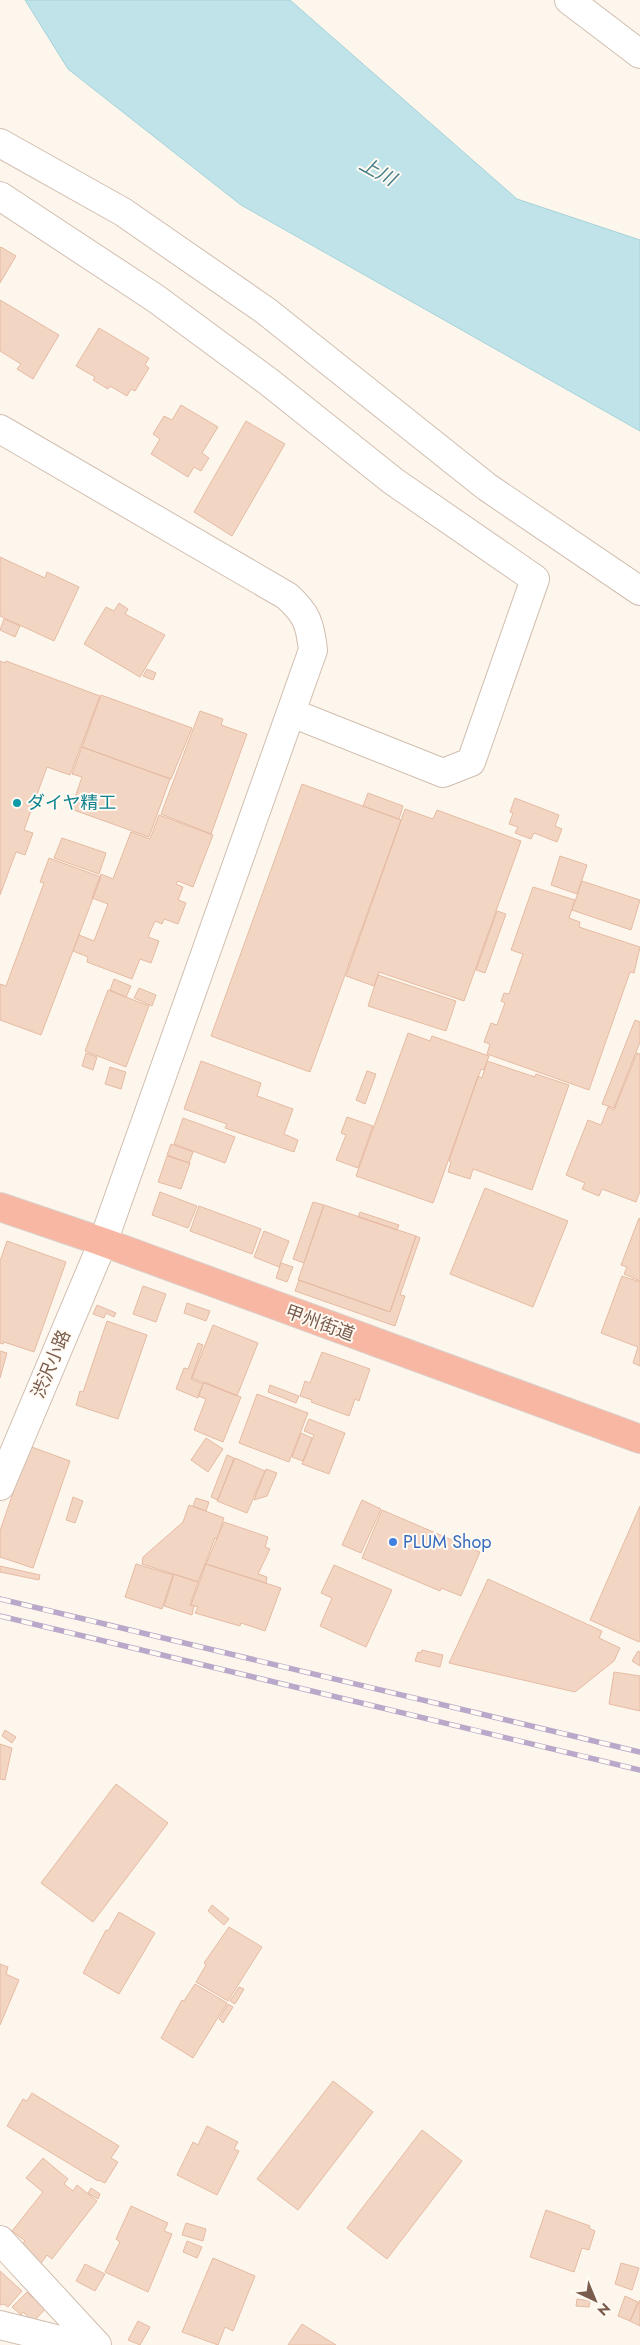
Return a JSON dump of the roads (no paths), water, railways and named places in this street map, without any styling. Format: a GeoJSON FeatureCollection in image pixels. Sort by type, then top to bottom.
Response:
{"type":"FeatureCollection","features":[{"type":"Feature","properties":{"kind":"highway","name":"甲州街道"},"geometry":{"type":"LineString","coordinates":[[0,1207],[102,1242],[640,1439]]}},
{"type":"Feature","properties":{"kind":"street"},"geometry":{"type":"LineString","coordinates":[[569,0],[640,54]]}},
{"type":"Feature","properties":{"kind":"street"},"geometry":{"type":"LineString","coordinates":[[0,143],[123,212],[266,311],[487,487],[640,591]]}},
{"type":"Feature","properties":{"kind":"street"},"geometry":{"type":"LineString","coordinates":[[0,196],[155,298],[269,382],[392,481],[534,578],[471,762],[443,773],[292,713]]}},
{"type":"Feature","properties":{"kind":"street","name":"渋沢小路"},"geometry":{"type":"LineString","coordinates":[[0,429],[279,591],[301,609],[310,626],[313,650],[102,1242],[0,1486]]}},
{"type":"Feature","properties":{"kind":"street"},"geometry":{"type":"LineString","coordinates":[[0,2240],[97,2345]]}},
{"type":"Feature","properties":{"kind":"street"},"geometry":{"type":"LineString","coordinates":[[0,2325],[80,2345]]}},
{"type":"Feature","properties":{"kind":"water","name":"上川"},"geometry":{"type":"Polygon","coordinates":[[[25,0],[290,0],[517,199],[640,240],[640,431],[241,205],[68,69],[25,0]]]}},
{"type":"Feature","properties":{"kind":"railway"},"geometry":{"type":"LineString","coordinates":[[0,1599],[640,1752]]}},
{"type":"Feature","properties":{"kind":"railway"},"geometry":{"type":"LineString","coordinates":[[0,1616],[640,1770]]}},
{"type":"Feature","properties":{"kind":"place","name":"ダイヤ精工"},"geometry":{"type":"Point","coordinates":[17,803]}},
{"type":"Feature","properties":{"kind":"place","name":"PLUM Shop"},"geometry":{"type":"Point","coordinates":[393,1542]}}]}
